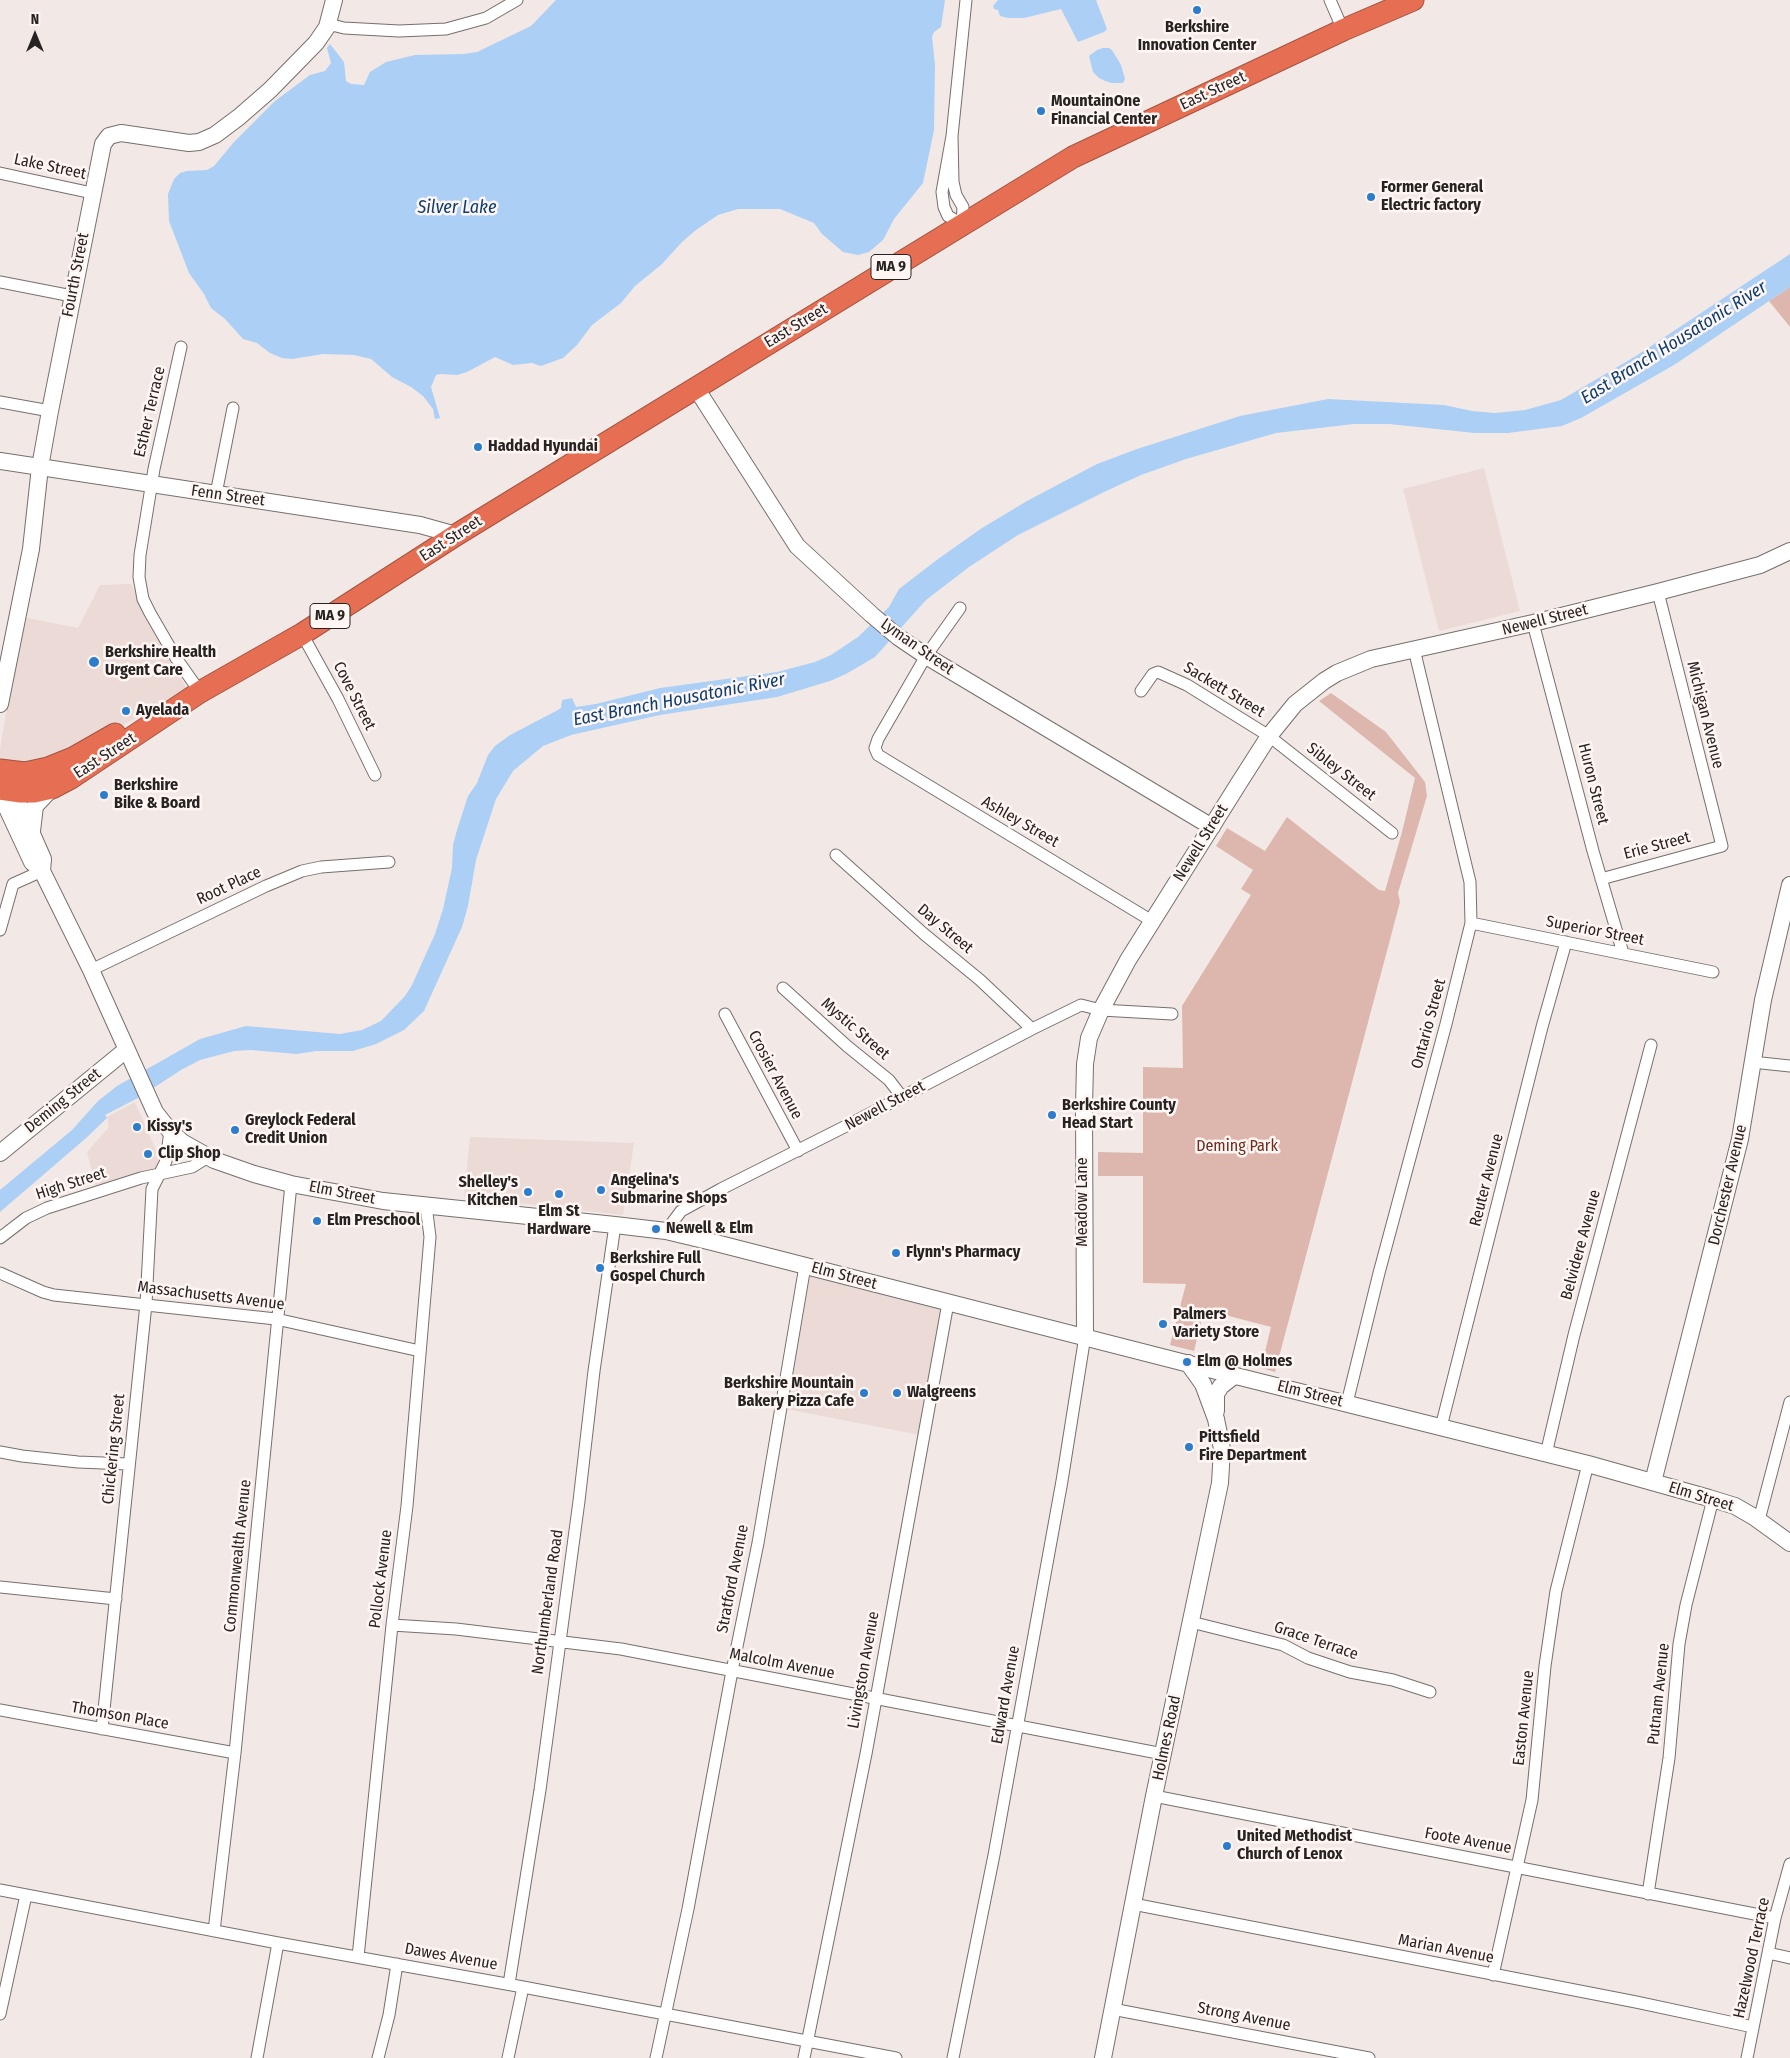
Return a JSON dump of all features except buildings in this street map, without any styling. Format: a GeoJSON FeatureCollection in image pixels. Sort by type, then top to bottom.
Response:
{"type":"FeatureCollection","features":[{"type":"Feature","properties":{"kind":"highway","name":"East Street"},"geometry":{"type":"LineString","coordinates":[[1,783],[25,773],[58,765],[73,758],[120,731],[200,692],[302,634],[456,535],[1073,157],[1344,30],[1413,0]]}},
{"type":"Feature","properties":{"kind":"highway","name":"East Street"},"geometry":{"type":"LineString","coordinates":[[1,783],[34,792],[52,788],[118,748],[200,692]]}},
{"type":"Feature","properties":{"kind":"street","name":"Fourth Street"},"geometry":{"type":"LineString","coordinates":[[0,704],[32,549],[40,466],[50,411],[100,151],[104,142],[109,136],[116,133],[128,133],[189,144],[215,135],[239,117],[316,44],[328,24],[334,0]]}},
{"type":"Feature","properties":{"kind":"street"},"geometry":{"type":"LineString","coordinates":[[328,24],[344,28],[399,31],[446,29],[486,18],[517,0]]}},
{"type":"Feature","properties":{"kind":"street"},"geometry":{"type":"LineString","coordinates":[[952,136],[953,182],[956,195],[963,207],[962,224],[948,216],[942,199],[943,182],[952,136],[966,0]]}},
{"type":"Feature","properties":{"kind":"street"},"geometry":{"type":"LineString","coordinates":[[1330,0],[1344,30]]}},
{"type":"Feature","properties":{"kind":"street","name":"Lake Street"},"geometry":{"type":"LineString","coordinates":[[0,173],[92,193]]}},
{"type":"Feature","properties":{"kind":"street"},"geometry":{"type":"LineString","coordinates":[[0,282],[72,296]]}},
{"type":"Feature","properties":{"kind":"street","name":"Esther Terrace"},"geometry":{"type":"LineString","coordinates":[[181,347],[158,449],[140,556],[139,577],[143,599],[176,658],[200,692]]}},
{"type":"Feature","properties":{"kind":"street","name":"Lyman Street"},"geometry":{"type":"LineString","coordinates":[[696,388],[797,546],[872,615],[898,637],[926,656],[1212,827]]}},
{"type":"Feature","properties":{"kind":"street"},"geometry":{"type":"LineString","coordinates":[[0,402],[50,411]]}},
{"type":"Feature","properties":{"kind":"street"},"geometry":{"type":"LineString","coordinates":[[216,494],[233,408]]}},
{"type":"Feature","properties":{"kind":"street","name":"Fenn Street"},"geometry":{"type":"LineString","coordinates":[[0,461],[420,524],[456,535]]}},
{"type":"Feature","properties":{"kind":"street","name":"Newell Street"},"geometry":{"type":"LineString","coordinates":[[666,1231],[681,1211],[1032,1029],[1081,1005],[1101,1010],[1128,960],[1269,736],[1295,704],[1324,681],[1353,665],[1658,592],[1760,565],[1790,551]]}},
{"type":"Feature","properties":{"kind":"street","name":"Michigan Avenue"},"geometry":{"type":"LineString","coordinates":[[1658,592],[1722,846]]}},
{"type":"Feature","properties":{"kind":"street"},"geometry":{"type":"LineString","coordinates":[[926,656],[960,608]]}},
{"type":"Feature","properties":{"kind":"street","name":"Huron Street"},"geometry":{"type":"LineString","coordinates":[[1533,623],[1623,953]]}},
{"type":"Feature","properties":{"kind":"street","name":"Cove Street"},"geometry":{"type":"LineString","coordinates":[[302,634],[338,699],[375,775]]}},
{"type":"Feature","properties":{"kind":"street","name":"Ontario Street"},"geometry":{"type":"LineString","coordinates":[[1347,1403],[1379,1273],[1471,923],[1470,882],[1414,649]]}},
{"type":"Feature","properties":{"kind":"street","name":"Ashley Street"},"geometry":{"type":"LineString","coordinates":[[926,656],[875,747],[878,755],[1152,921]]}},
{"type":"Feature","properties":{"kind":"street","name":"Sackett Street"},"geometry":{"type":"LineString","coordinates":[[1141,691],[1153,674],[1158,672],[1165,673],[1269,736]]}},
{"type":"Feature","properties":{"kind":"street","name":"Sibley Street"},"geometry":{"type":"LineString","coordinates":[[1269,736],[1392,833]]}},
{"type":"Feature","properties":{"kind":"street","name":"Elm Street"},"geometry":{"type":"LineString","coordinates":[[1,783],[17,800],[43,859],[42,871]]}},
{"type":"Feature","properties":{"kind":"street","name":"Elm Street"},"geometry":{"type":"LineString","coordinates":[[1,783],[5,804],[32,862],[42,871],[91,970],[149,1100],[170,1131],[190,1148],[208,1157],[240,1169],[291,1184],[383,1201],[615,1224],[666,1231],[1085,1336],[1234,1376],[1347,1403],[1653,1482],[1735,1506],[1790,1543]]}},
{"type":"Feature","properties":{"kind":"street","name":"Elm Street"},"geometry":{"type":"LineString","coordinates":[[32,833],[32,818],[35,806],[52,788]]}},
{"type":"Feature","properties":{"kind":"street","name":"Erie Street"},"geometry":{"type":"LineString","coordinates":[[1601,878],[1722,846]]}},
{"type":"Feature","properties":{"kind":"street","name":"Day Street"},"geometry":{"type":"LineString","coordinates":[[836,855],[924,934],[980,980],[1032,1029]]}},
{"type":"Feature","properties":{"kind":"street","name":"Root Place"},"geometry":{"type":"LineString","coordinates":[[91,970],[266,886],[302,871],[321,867],[390,862]]}},
{"type":"Feature","properties":{"kind":"street"},"geometry":{"type":"LineString","coordinates":[[0,930],[13,884],[42,871]]}},
{"type":"Feature","properties":{"kind":"street","name":"Dorchester Avenue"},"geometry":{"type":"LineString","coordinates":[[1653,1482],[1738,1148],[1763,1000],[1790,885]]}},
{"type":"Feature","properties":{"kind":"street","name":"Superior Street"},"geometry":{"type":"LineString","coordinates":[[1471,923],[1713,972]]}},
{"type":"Feature","properties":{"kind":"street","name":"Reuter Avenue"},"geometry":{"type":"LineString","coordinates":[[1441,1427],[1542,1027],[1566,942]]}},
{"type":"Feature","properties":{"kind":"street","name":"Mystic Street"},"geometry":{"type":"LineString","coordinates":[[783,988],[847,1046],[889,1080],[902,1097]]}},
{"type":"Feature","properties":{"kind":"street"},"geometry":{"type":"LineString","coordinates":[[1101,1010],[1172,1014]]}},
{"type":"Feature","properties":{"kind":"street","name":"Meadow Lane"},"geometry":{"type":"LineString","coordinates":[[1085,1336],[1083,1268],[1085,1064],[1089,1038],[1101,1010]]}},
{"type":"Feature","properties":{"kind":"street","name":"Crosier Avenue"},"geometry":{"type":"LineString","coordinates":[[725,1014],[798,1151]]}},
{"type":"Feature","properties":{"kind":"street","name":"Belvidere Avenue"},"geometry":{"type":"LineString","coordinates":[[1546,1454],[1574,1335],[1651,1045]]}},
{"type":"Feature","properties":{"kind":"street","name":"Deming Street"},"geometry":{"type":"LineString","coordinates":[[2,1148],[129,1057]]}},
{"type":"Feature","properties":{"kind":"street"},"geometry":{"type":"LineString","coordinates":[[1752,1062],[1790,1066]]}},
{"type":"Feature","properties":{"kind":"street"},"geometry":{"type":"LineString","coordinates":[[159,1174],[166,1159],[170,1131]]}},
{"type":"Feature","properties":{"kind":"street","name":"High Street"},"geometry":{"type":"LineString","coordinates":[[0,1238],[26,1218],[47,1208],[159,1174],[192,1167],[208,1157]]}},
{"type":"Feature","properties":{"kind":"street","name":"Chickering Street"},"geometry":{"type":"LineString","coordinates":[[102,1729],[146,1304],[152,1191],[159,1174]]}},
{"type":"Feature","properties":{"kind":"street","name":"Commonwealth Avenue"},"geometry":{"type":"LineString","coordinates":[[214,1931],[235,1753],[270,1410],[276,1319],[291,1184]]}},
{"type":"Feature","properties":{"kind":"street","name":"Pollock Avenue"},"geometry":{"type":"LineString","coordinates":[[358,1957],[392,1625],[407,1506],[430,1238],[426,1206]]}},
{"type":"Feature","properties":{"kind":"street","name":"Northumberland Road"},"geometry":{"type":"LineString","coordinates":[[509,1984],[540,1790],[579,1501],[594,1371],[615,1224]]}},
{"type":"Feature","properties":{"kind":"street","name":"Stratford Avenue"},"geometry":{"type":"LineString","coordinates":[[656,2058],[688,1909],[758,1543],[805,1266]]}},
{"type":"Feature","properties":{"kind":"street","name":"Massachusetts Avenue"},"geometry":{"type":"LineString","coordinates":[[0,1273],[54,1295],[276,1319],[420,1351]]}},
{"type":"Feature","properties":{"kind":"street","name":"Livingston Avenue"},"geometry":{"type":"LineString","coordinates":[[804,2058],[876,1699],[948,1303]]}},
{"type":"Feature","properties":{"kind":"street","name":"Edward Avenue"},"geometry":{"type":"LineString","coordinates":[[953,2058],[994,1855],[1062,1481],[1085,1336]]}},
{"type":"Feature","properties":{"kind":"street","name":"Holmes Road"},"geometry":{"type":"LineString","coordinates":[[1103,2058],[1154,1796],[1220,1484],[1222,1448],[1216,1419],[1203,1384],[1188,1364]]}},
{"type":"Feature","properties":{"kind":"street","name":"Holmes Road"},"geometry":{"type":"LineString","coordinates":[[1216,1419],[1216,1394],[1221,1386],[1234,1376]]}},
{"type":"Feature","properties":{"kind":"street"},"geometry":{"type":"LineString","coordinates":[[1758,1520],[1790,1402]]}},
{"type":"Feature","properties":{"kind":"street"},"geometry":{"type":"LineString","coordinates":[[0,1452],[78,1462],[128,1464]]}},
{"type":"Feature","properties":{"kind":"street","name":"Easton Avenue"},"geometry":{"type":"LineString","coordinates":[[1493,1975],[1532,1800],[1556,1591],[1588,1464]]}},
{"type":"Feature","properties":{"kind":"street","name":"Putnam Avenue"},"geometry":{"type":"LineString","coordinates":[[1648,1894],[1669,1758],[1680,1636],[1713,1499]]}},
{"type":"Feature","properties":{"kind":"street"},"geometry":{"type":"LineString","coordinates":[[0,1587],[116,1599]]}},
{"type":"Feature","properties":{"kind":"street","name":"Grace Terrace"},"geometry":{"type":"LineString","coordinates":[[1191,1622],[1283,1645],[1308,1658],[1350,1672],[1393,1680],[1430,1692]]}},
{"type":"Feature","properties":{"kind":"street","name":"Malcolm Avenue"},"geometry":{"type":"LineString","coordinates":[[392,1625],[456,1629],[621,1649],[1163,1754]]}},
{"type":"Feature","properties":{"kind":"street","name":"Thomson Place"},"geometry":{"type":"LineString","coordinates":[[0,1710],[235,1753]]}},
{"type":"Feature","properties":{"kind":"street","name":"Foote Avenue"},"geometry":{"type":"LineString","coordinates":[[1154,1796],[1775,1918]]}},
{"type":"Feature","properties":{"kind":"street","name":"Hazelwood Terrace"},"geometry":{"type":"LineString","coordinates":[[1746,2058],[1775,1918],[1790,1864]]}},
{"type":"Feature","properties":{"kind":"street","name":"Dawes Avenue"},"geometry":{"type":"LineString","coordinates":[[0,1890],[896,2058]]}},
{"type":"Feature","properties":{"kind":"street"},"geometry":{"type":"LineString","coordinates":[[0,2014],[26,1895]]}},
{"type":"Feature","properties":{"kind":"street","name":"Marian Avenue"},"geometry":{"type":"LineString","coordinates":[[1132,1904],[1753,2027]]}},
{"type":"Feature","properties":{"kind":"street"},"geometry":{"type":"LineString","coordinates":[[257,2058],[278,1943]]}},
{"type":"Feature","properties":{"kind":"street"},"geometry":{"type":"LineString","coordinates":[[1768,1953],[1790,1958]]}},
{"type":"Feature","properties":{"kind":"street"},"geometry":{"type":"LineString","coordinates":[[378,2058],[397,1964]]}},
{"type":"Feature","properties":{"kind":"street"},"geometry":{"type":"LineString","coordinates":[[510,2057],[523,1987]]}},
{"type":"Feature","properties":{"kind":"street","name":"Strong Avenue"},"geometry":{"type":"LineString","coordinates":[[1112,2009],[1369,2058]]}},
{"type":"Feature","properties":{"kind":"shaded area"},"geometry":{"type":"Polygon","coordinates":[[[1484,468],[1520,611],[1439,631],[1403,489],[1484,468]]]}},
{"type":"Feature","properties":{"kind":"shaded area"},"geometry":{"type":"Polygon","coordinates":[[[131,584],[188,691],[50,763],[15,769],[0,761],[0,749],[22,617],[78,628],[100,585],[131,584]]]}},
{"type":"Feature","properties":{"kind":"shaded area"},"geometry":{"type":"Polygon","coordinates":[[[135,1102],[159,1157],[156,1168],[96,1186],[87,1152],[109,1127],[107,1117],[135,1102]]]}},
{"type":"Feature","properties":{"kind":"shaded area"},"geometry":{"type":"Polygon","coordinates":[[[470,1137],[634,1143],[623,1215],[464,1197],[470,1137]]]}},
{"type":"Feature","properties":{"kind":"shaded area"},"geometry":{"type":"Polygon","coordinates":[[[810,1274],[942,1307],[920,1435],[786,1409],[810,1274]]]}},
{"type":"Feature","properties":{"kind":"green space"},"geometry":{"type":"Polygon","coordinates":[[[1790,287],[1790,327],[1769,301],[1790,287]]]}},
{"type":"Feature","properties":{"kind":"green space","name":"Deming Park"},"geometry":{"type":"Polygon","coordinates":[[[1331,693],[1386,732],[1425,782],[1427,796],[1398,893],[1400,902],[1275,1372],[1261,1368],[1271,1327],[1225,1315],[1204,1310],[1194,1351],[1170,1345],[1186,1284],[1143,1283],[1143,1176],[1098,1176],[1098,1152],[1143,1153],[1143,1067],[1183,1068],[1182,1006],[1251,895],[1241,889],[1253,870],[1216,846],[1227,828],[1265,851],[1287,817],[1379,890],[1385,891],[1415,778],[1319,701],[1331,693]]]}},
{"type":"Feature","properties":{"kind":"water","name":"Silver Lake"},"geometry":{"type":"Polygon","coordinates":[[[556,0],[945,0],[941,27],[934,32],[932,37],[935,65],[934,130],[923,183],[894,219],[883,240],[869,252],[858,255],[843,252],[822,234],[814,223],[780,209],[738,209],[718,215],[682,242],[662,264],[635,286],[621,303],[592,325],[577,345],[563,358],[541,366],[532,363],[513,365],[495,357],[467,372],[457,375],[436,375],[431,387],[440,418],[435,419],[433,409],[423,396],[392,377],[371,359],[354,355],[323,354],[292,359],[282,358],[270,353],[257,343],[243,339],[225,319],[211,308],[204,294],[189,273],[169,221],[168,194],[174,179],[180,173],[207,170],[214,166],[234,142],[275,101],[310,75],[325,71],[331,63],[327,48],[330,44],[344,62],[346,81],[351,84],[364,85],[370,72],[386,62],[415,55],[477,52],[531,26],[556,0]]]}},
{"type":"Feature","properties":{"kind":"water"},"geometry":{"type":"Polygon","coordinates":[[[998,0],[1096,0],[1107,29],[1104,32],[1078,42],[1061,9],[1024,18],[1008,18],[1000,16],[998,10],[994,9],[993,6],[998,0]]]}},
{"type":"Feature","properties":{"kind":"water"},"geometry":{"type":"Polygon","coordinates":[[[1103,48],[1112,50],[1121,65],[1125,79],[1123,83],[1105,81],[1093,72],[1089,56],[1103,48]]]}},
{"type":"Feature","properties":{"kind":"water","name":"East Branch Housatonic River"},"geometry":{"type":"Polygon","coordinates":[[[1790,254],[1790,287],[1674,365],[1581,418],[1562,426],[1508,433],[1475,433],[1389,424],[1354,424],[1276,433],[1186,459],[1141,475],[1018,535],[969,567],[926,600],[875,657],[846,674],[830,681],[777,697],[660,715],[571,735],[543,746],[513,771],[496,799],[476,860],[468,906],[462,927],[424,1011],[404,1030],[376,1044],[353,1051],[316,1051],[297,1054],[251,1050],[234,1051],[200,1060],[138,1098],[105,1115],[107,1118],[85,1139],[0,1212],[0,1190],[72,1130],[98,1101],[117,1086],[200,1039],[246,1026],[340,1034],[362,1030],[381,1021],[405,996],[412,985],[435,934],[443,909],[452,868],[453,845],[457,830],[468,796],[477,783],[488,755],[495,746],[510,735],[561,708],[562,700],[572,698],[576,707],[596,704],[660,688],[777,672],[815,662],[831,655],[858,637],[889,607],[899,589],[938,559],[982,528],[1027,501],[1097,464],[1240,416],[1328,399],[1444,405],[1472,411],[1495,413],[1525,410],[1561,400],[1636,356],[1790,254]]]}},
{"type":"Feature","properties":{"kind":"place","name":"Berkshire Innovation Center"},"geometry":{"type":"Point","coordinates":[1197,10]}},
{"type":"Feature","properties":{"kind":"place","name":"MountainOne Financial Center"},"geometry":{"type":"Point","coordinates":[1041,111]}},
{"type":"Feature","properties":{"kind":"place","name":"Former General Electric factory"},"geometry":{"type":"Point","coordinates":[1371,197]}},
{"type":"Feature","properties":{"kind":"place","name":"Haddad Hyundai"},"geometry":{"type":"Point","coordinates":[478,447]}},
{"type":"Feature","properties":{"kind":"place","name":"Berkshire Health Urgent Care"},"geometry":{"type":"Point","coordinates":[94,662]}},
{"type":"Feature","properties":{"kind":"place","name":"Ayelada"},"geometry":{"type":"Point","coordinates":[126,711]}},
{"type":"Feature","properties":{"kind":"place","name":"Berkshire Bike & Board"},"geometry":{"type":"Point","coordinates":[104,795]}},
{"type":"Feature","properties":{"kind":"place","name":"Berkshire County Head Start"},"geometry":{"type":"Point","coordinates":[1052,1115]}},
{"type":"Feature","properties":{"kind":"place","name":"Kissy's"},"geometry":{"type":"Point","coordinates":[137,1127]}},
{"type":"Feature","properties":{"kind":"place","name":"Greylock Federal Credit Union"},"geometry":{"type":"Point","coordinates":[235,1130]}},
{"type":"Feature","properties":{"kind":"place","name":"Clip Shop"},"geometry":{"type":"Point","coordinates":[148,1154]}},
{"type":"Feature","properties":{"kind":"place","name":"Angelina's Submarine Shops"},"geometry":{"type":"Point","coordinates":[601,1190]}},
{"type":"Feature","properties":{"kind":"place","name":"Shelley's Kitchen"},"geometry":{"type":"Point","coordinates":[528,1192]}},
{"type":"Feature","properties":{"kind":"place","name":"Elm St Hardware"},"geometry":{"type":"Point","coordinates":[559,1194]}},
{"type":"Feature","properties":{"kind":"place","name":"Elm Preschool"},"geometry":{"type":"Point","coordinates":[317,1221]}},
{"type":"Feature","properties":{"kind":"place","name":"Newell & Elm"},"geometry":{"type":"Point","coordinates":[656,1229]}},
{"type":"Feature","properties":{"kind":"place","name":"Flynn's Pharmacy"},"geometry":{"type":"Point","coordinates":[896,1253]}},
{"type":"Feature","properties":{"kind":"place","name":"Berkshire Full Gospel Church"},"geometry":{"type":"Point","coordinates":[600,1268]}},
{"type":"Feature","properties":{"kind":"place","name":"Palmers Variety Store"},"geometry":{"type":"Point","coordinates":[1163,1324]}},
{"type":"Feature","properties":{"kind":"place","name":"Elm @ Holmes"},"geometry":{"type":"Point","coordinates":[1187,1362]}},
{"type":"Feature","properties":{"kind":"place","name":"Berkshire Mountain Bakery Pizza Cafe"},"geometry":{"type":"Point","coordinates":[864,1393]}},
{"type":"Feature","properties":{"kind":"place","name":"Walgreens"},"geometry":{"type":"Point","coordinates":[897,1393]}},
{"type":"Feature","properties":{"kind":"place","name":"Pittsfield Fire Department"},"geometry":{"type":"Point","coordinates":[1189,1447]}},
{"type":"Feature","properties":{"kind":"place","name":"United Methodist Church of Lenox"},"geometry":{"type":"Point","coordinates":[1227,1846]}}]}
